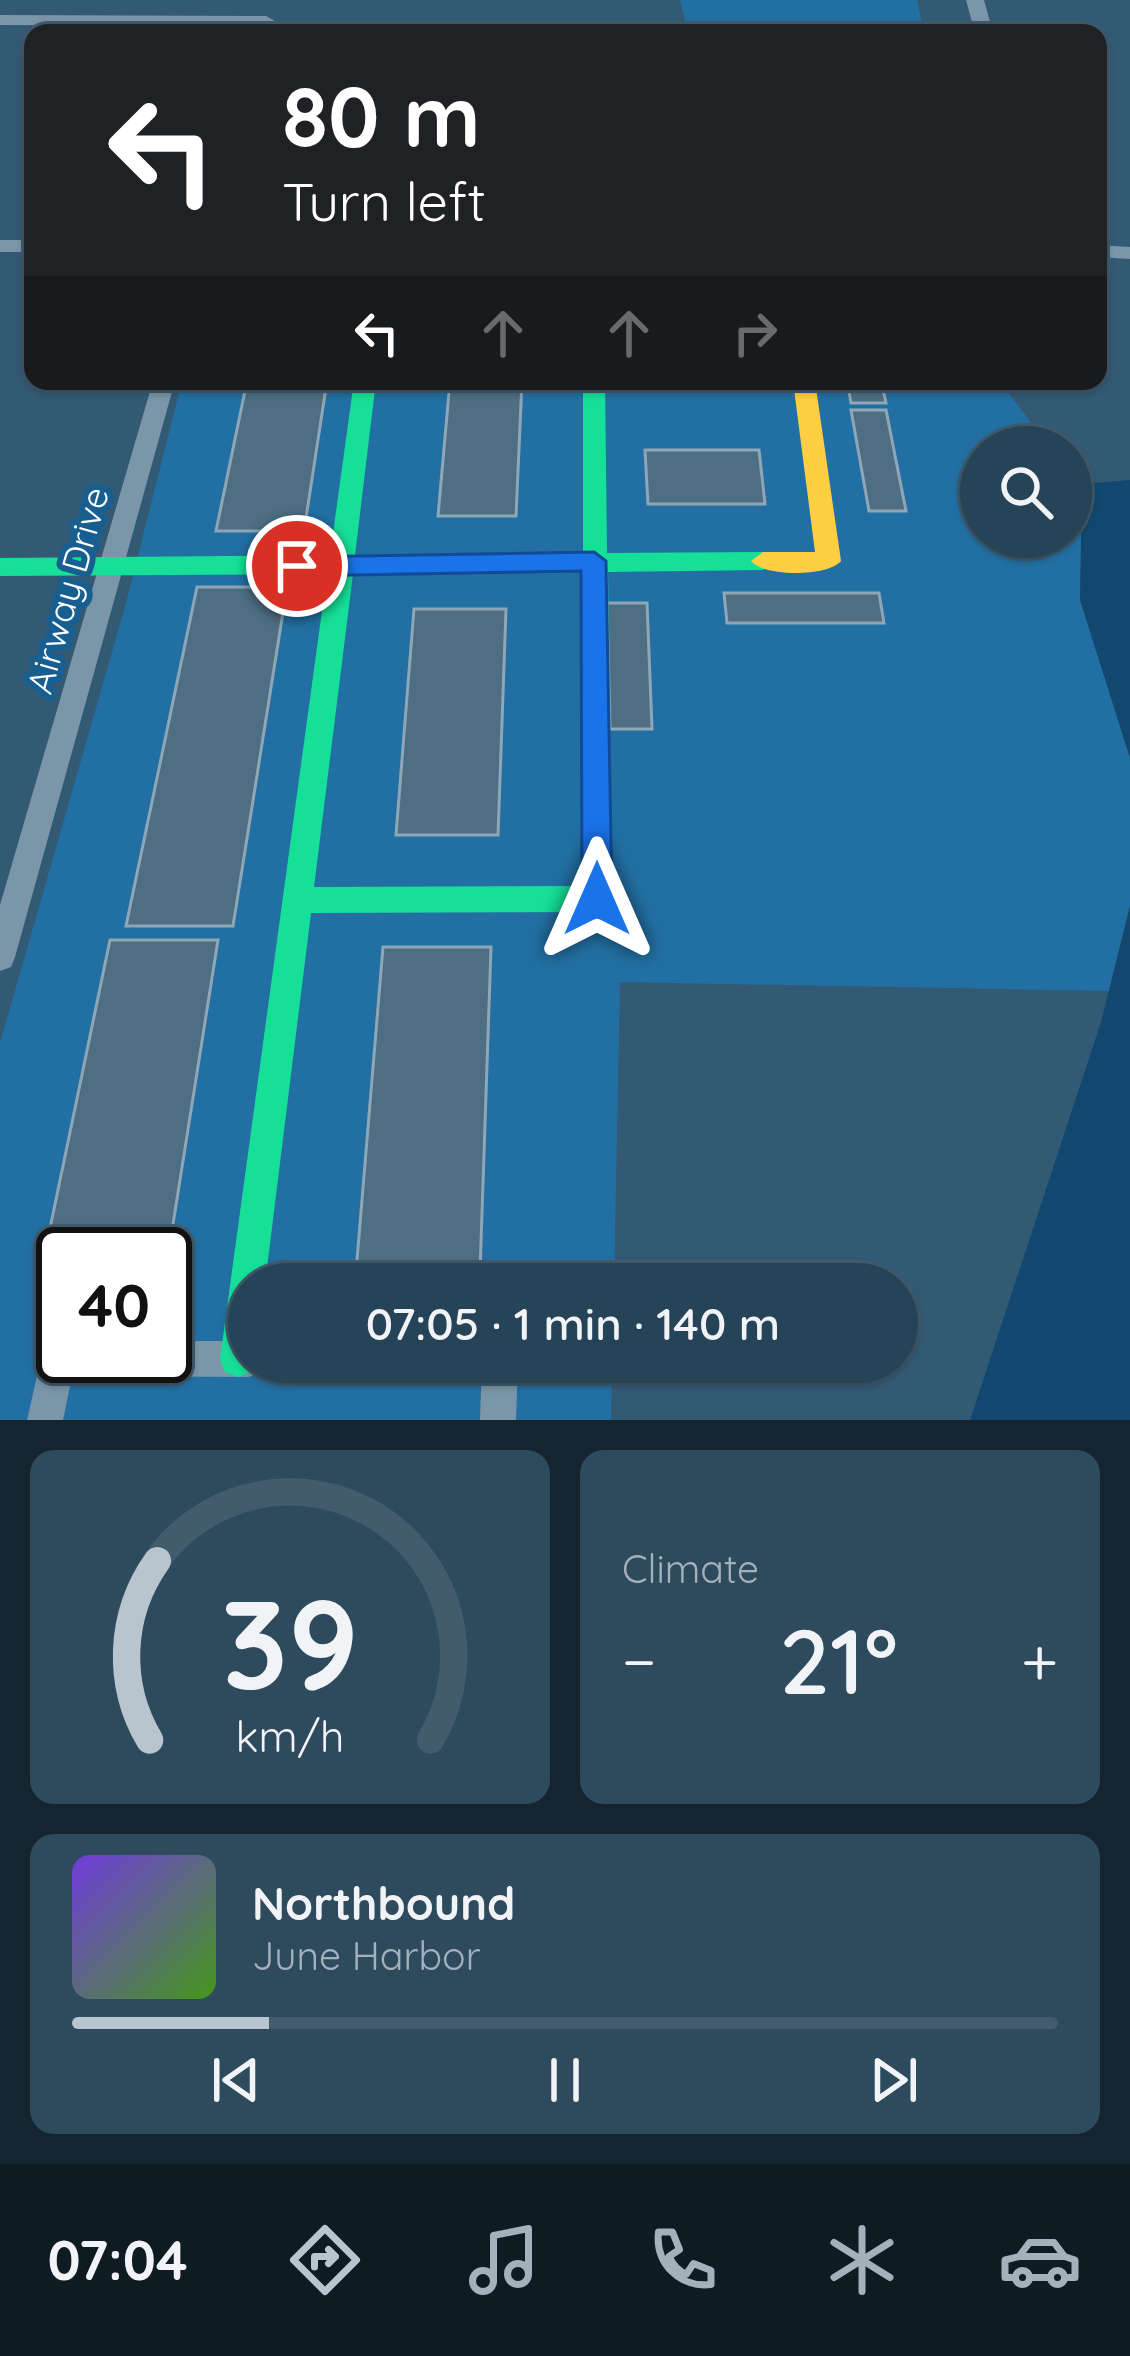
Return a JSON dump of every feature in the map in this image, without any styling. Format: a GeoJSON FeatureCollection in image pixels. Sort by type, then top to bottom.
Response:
{"type":"FeatureCollection","features":[{"type":"Feature","properties":{"kind":"street"},"geometry":{"type":"LineString","coordinates":[[0,20],[151,24]]}},
{"type":"Feature","properties":{"kind":"street","name":"Airway Drive"},"geometry":{"type":"LineString","coordinates":[[0,957],[161,390]]}},
{"type":"Feature","properties":{"kind":"street"},"geometry":{"type":"LineString","coordinates":[[256,1263],[364,390]]}},
{"type":"Feature","properties":{"kind":"street"},"geometry":{"type":"LineString","coordinates":[[302,900],[597,899],[594,390]]}},
{"type":"Feature","properties":{"kind":"street"},"geometry":{"type":"LineString","coordinates":[[0,567],[829,561],[805,390]]}},
{"type":"Feature","properties":{"kind":"street"},"geometry":{"type":"LineString","coordinates":[[45,1420],[58,1358],[228,1359]]}},
{"type":"Feature","properties":{"kind":"street"},"geometry":{"type":"LineString","coordinates":[[498,1420],[499,1383]]}},
{"type":"Feature","properties":{"kind":"shaded area"},"geometry":{"type":"Polygon","coordinates":[[[680,0],[917,0],[922,24],[686,24],[680,0]]]}},
{"type":"Feature","properties":{"kind":"shaded area"},"geometry":{"type":"Polygon","coordinates":[[[180,390],[1006,390],[1034,426],[960,426],[960,558],[1081,558],[1080,600],[1130,758],[1130,906],[1109,991],[620,982],[614,1263],[228,1263],[228,1383],[612,1383],[611,1420],[0,1420],[0,1043],[125,607],[180,390]]]}},
{"type":"Feature","properties":{"kind":"shaded area"},"geometry":{"type":"Polygon","coordinates":[[[1130,480],[1130,758],[1080,600],[1081,558],[1092,558],[1092,483],[1130,480]]]}},
{"type":"Feature","properties":{"kind":"shaded area"},"geometry":{"type":"Polygon","coordinates":[[[1130,906],[1130,1420],[970,1420],[1101,1022],[1130,906]]]}},
{"type":"Feature","properties":{"kind":"building"},"geometry":{"type":"Polygon","coordinates":[[[245,390],[326,390],[304,531],[216,531],[245,390]]]}},
{"type":"Feature","properties":{"kind":"building"},"geometry":{"type":"Polygon","coordinates":[[[449,390],[522,390],[516,516],[438,516],[449,390]]]}},
{"type":"Feature","properties":{"kind":"building"},"geometry":{"type":"Polygon","coordinates":[[[849,390],[883,390],[886,403],[851,403],[849,390]]]}},
{"type":"Feature","properties":{"kind":"building"},"geometry":{"type":"Polygon","coordinates":[[[851,410],[886,410],[906,511],[869,511],[851,410]]]}},
{"type":"Feature","properties":{"kind":"building"},"geometry":{"type":"Polygon","coordinates":[[[645,450],[759,450],[765,504],[648,504],[645,450]]]}},
{"type":"Feature","properties":{"kind":"building"},"geometry":{"type":"Polygon","coordinates":[[[197,587],[287,587],[233,926],[126,926],[197,587]]]}},
{"type":"Feature","properties":{"kind":"building"},"geometry":{"type":"Polygon","coordinates":[[[724,593],[879,593],[884,623],[727,623],[724,593]]]}},
{"type":"Feature","properties":{"kind":"building"},"geometry":{"type":"Polygon","coordinates":[[[607,603],[647,603],[652,729],[610,729],[607,603]]]}},
{"type":"Feature","properties":{"kind":"building"},"geometry":{"type":"Polygon","coordinates":[[[414,609],[506,609],[498,835],[396,835],[414,609]]]}},
{"type":"Feature","properties":{"kind":"building"},"geometry":{"type":"Polygon","coordinates":[[[110,940],[218,940],[173,1227],[50,1227],[110,940]]]}},
{"type":"Feature","properties":{"kind":"building"},"geometry":{"type":"Polygon","coordinates":[[[383,947],[491,947],[480,1263],[357,1263],[383,947]]]}},
{"type":"Feature","properties":{"kind":"traffic: fast"},"geometry":{"type":"LineString","coordinates":[[250,1263],[364,390]]}},
{"type":"Feature","properties":{"kind":"traffic: fast"},"geometry":{"type":"LineString","coordinates":[[302,900],[597,899],[594,390]]}},
{"type":"Feature","properties":{"kind":"traffic: fast"},"geometry":{"type":"LineString","coordinates":[[0,567],[763,561]]}},
{"type":"Feature","properties":{"kind":"traffic: slow"},"geometry":{"type":"LineString","coordinates":[[763,561],[829,561],[805,390]]}},
{"type":"Feature","properties":{"kind":"route"},"geometry":{"type":"LineString","coordinates":[[297,566],[594,561],[597,899]]}}]}
